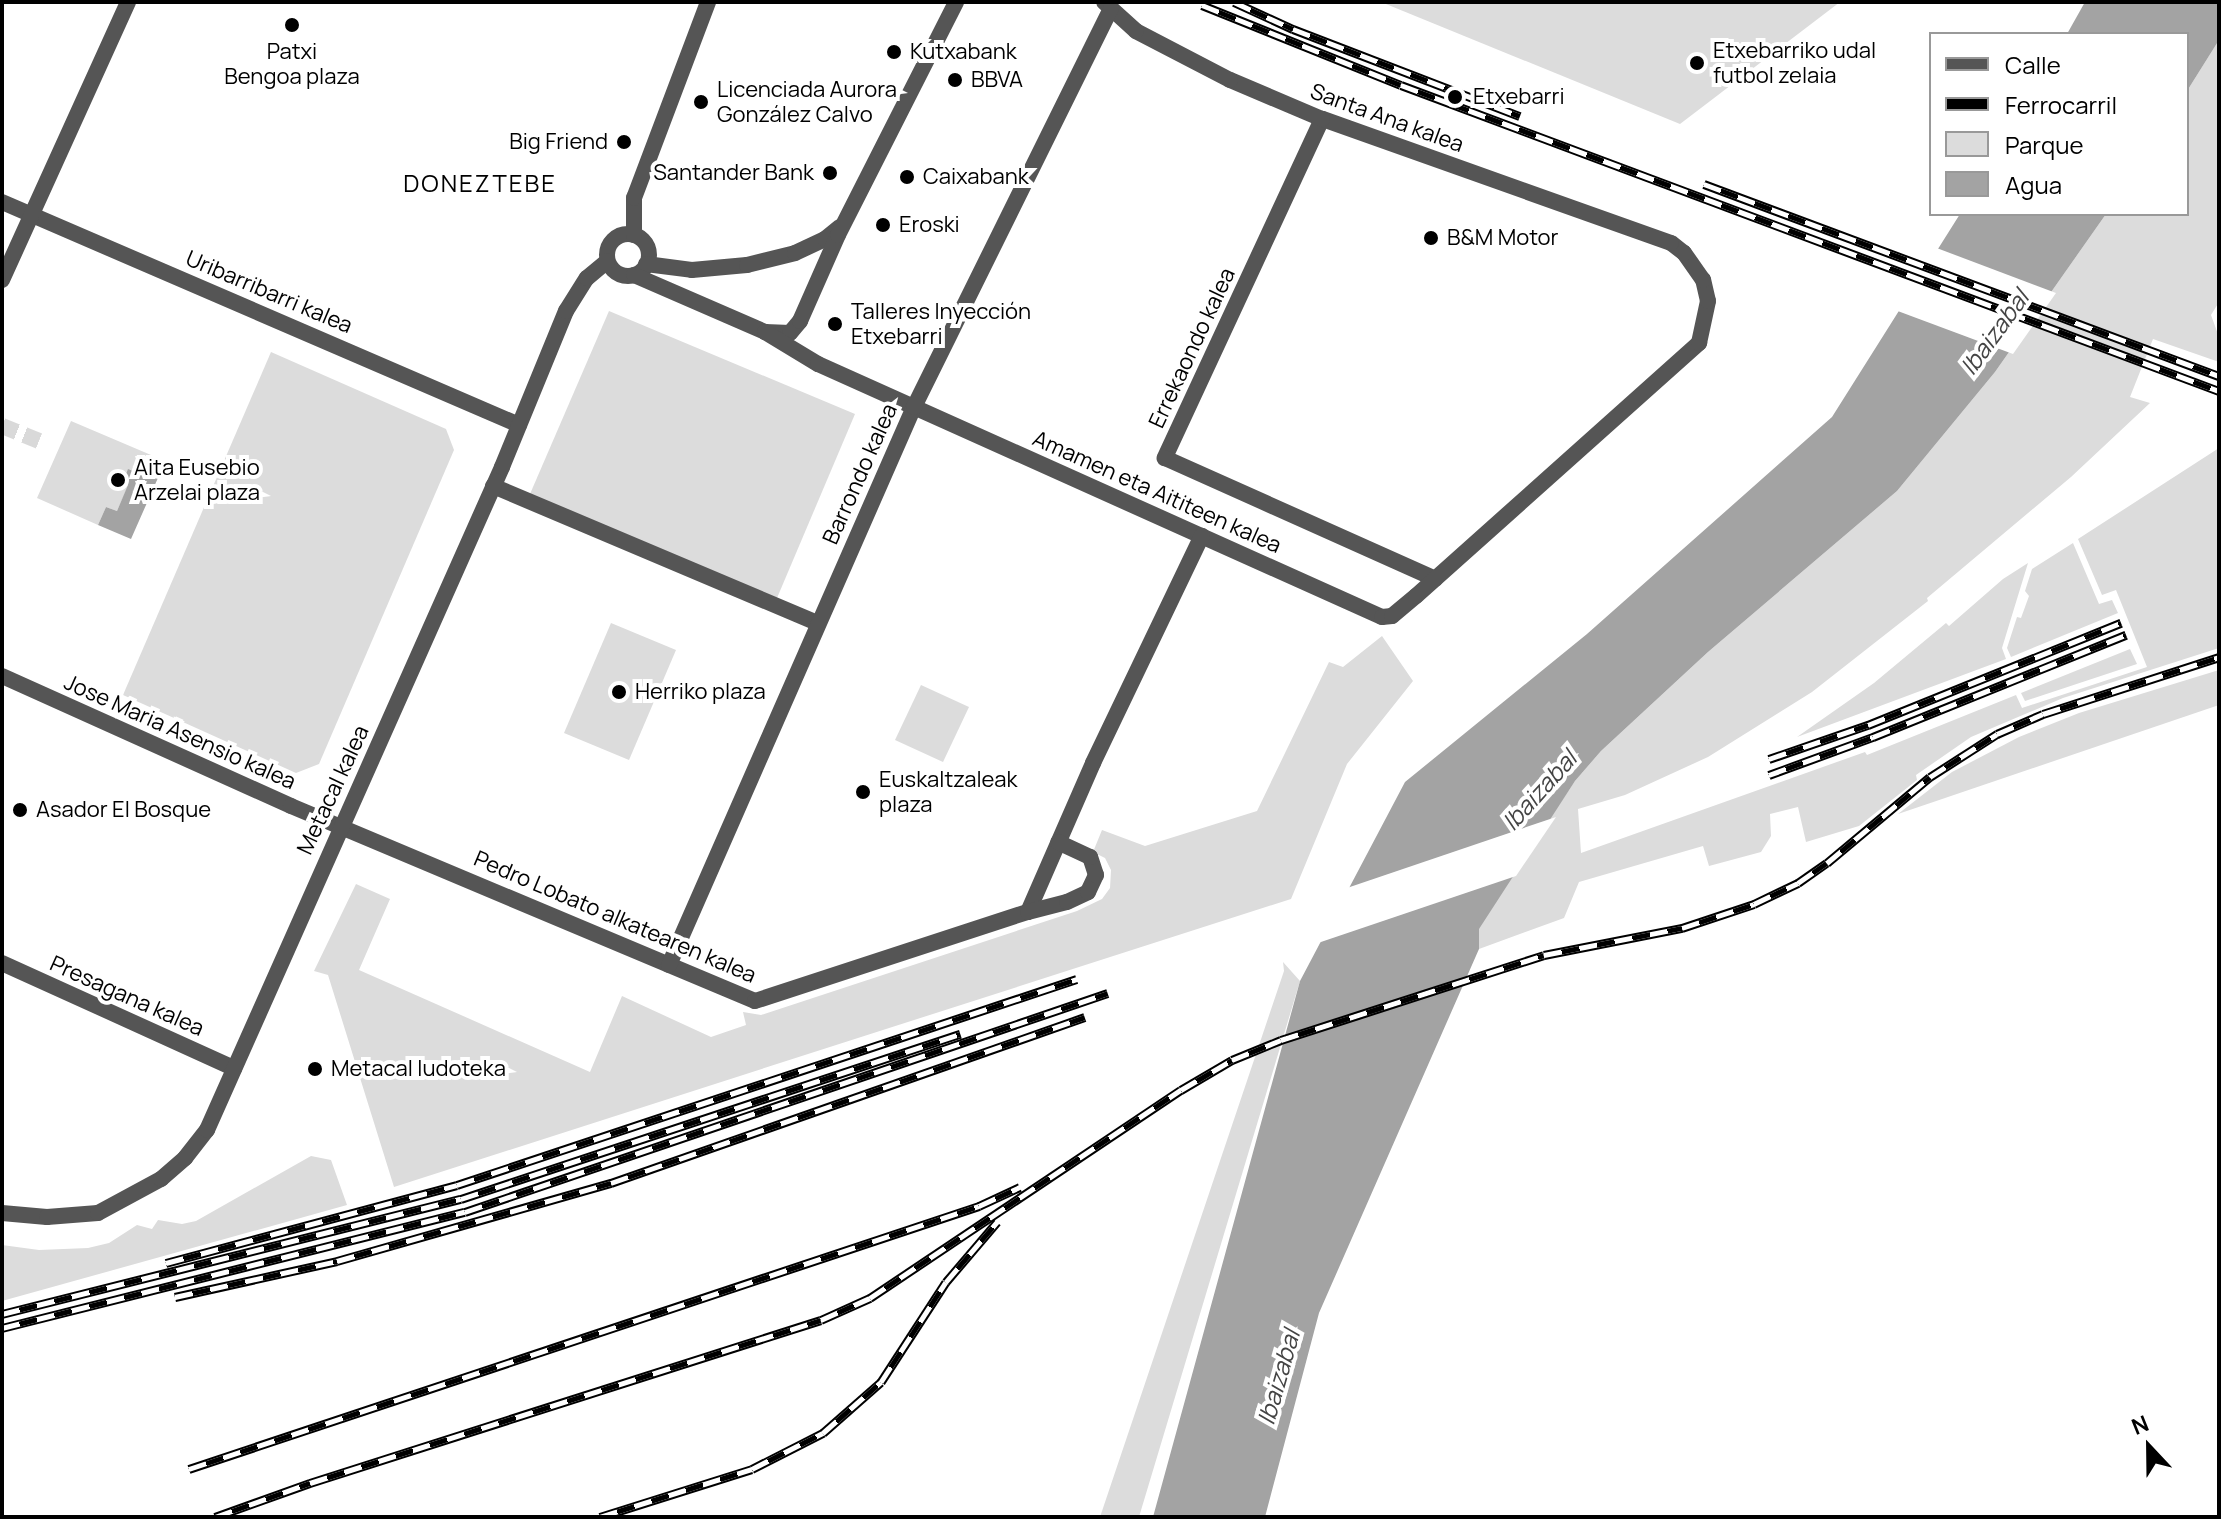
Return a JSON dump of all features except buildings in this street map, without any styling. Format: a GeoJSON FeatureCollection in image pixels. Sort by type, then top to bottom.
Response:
{"type":"FeatureCollection","features":[{"type":"Feature","properties":{"kind":"street"},"geometry":{"type":"LineString","coordinates":[[2,280],[128,2]]}},
{"type":"Feature","properties":{"kind":"street"},"geometry":{"type":"LineString","coordinates":[[634,235],[634,198],[708,2]]}},
{"type":"Feature","properties":{"kind":"street"},"geometry":{"type":"LineString","coordinates":[[765,332],[790,333],[800,321],[844,223],[956,2]]}},
{"type":"Feature","properties":{"kind":"street","name":"Santa Ana kalea"},"geometry":{"type":"LineString","coordinates":[[1107,6],[1136,31],[1217,73],[1322,119],[1671,243],[1684,253],[1703,280],[1708,301],[1699,343],[1435,579]]}},
{"type":"Feature","properties":{"kind":"street","name":"Barrondo kalea"},"geometry":{"type":"LineString","coordinates":[[669,965],[914,407],[1107,6]]}},
{"type":"Feature","properties":{"kind":"street","name":"Errekaondo kalea"},"geometry":{"type":"LineString","coordinates":[[1322,119],[1165,458],[1435,579]]}},
{"type":"Feature","properties":{"kind":"street","name":"Uribarribarri kalea"},"geometry":{"type":"LineString","coordinates":[[2,202],[519,425]]}},
{"type":"Feature","properties":{"kind":"street"},"geometry":{"type":"LineString","coordinates":[[640,269],[646,246],[634,235],[626,234],[612,241],[607,261],[620,274],[640,269],[692,270],[747,265],[795,253],[825,239],[844,223]]}},
{"type":"Feature","properties":{"kind":"street","name":"Metacal kalea"},"geometry":{"type":"LineString","coordinates":[[2,1213],[75,1217],[98,1213],[161,1179],[185,1158],[207,1130],[493,486],[566,311],[587,278],[607,261]]}},
{"type":"Feature","properties":{"kind":"street"},"geometry":{"type":"LineString","coordinates":[[640,269],[765,332],[818,364]]}},
{"type":"Feature","properties":{"kind":"street"},"geometry":{"type":"LineString","coordinates":[[800,321],[802,338],[818,364]]}},
{"type":"Feature","properties":{"kind":"street","name":"Amamen eta Aititeen kalea"},"geometry":{"type":"LineString","coordinates":[[818,364],[1382,617],[1392,616],[1435,579]]}},
{"type":"Feature","properties":{"kind":"street"},"geometry":{"type":"LineString","coordinates":[[493,486],[673,566],[818,623]]}},
{"type":"Feature","properties":{"kind":"street"},"geometry":{"type":"LineString","coordinates":[[1028,912],[1202,536]]}},
{"type":"Feature","properties":{"kind":"street","name":"Jose Maria Asensio kalea"},"geometry":{"type":"LineString","coordinates":[[2,676],[342,826]]}},
{"type":"Feature","properties":{"kind":"street","name":"Pedro Lobato alkatearen kalea"},"geometry":{"type":"LineString","coordinates":[[342,826],[755,1001],[1067,902],[1088,892],[1096,875],[1090,857],[1058,842]]}},
{"type":"Feature","properties":{"kind":"street","name":"Presagana kalea"},"geometry":{"type":"LineString","coordinates":[[2,963],[234,1068]]}},
{"type":"Feature","properties":{"kind":"green space"},"geometry":{"type":"Polygon","coordinates":[[[1381,2],[1840,2],[1680,124],[1381,2]]]}},
{"type":"Feature","properties":{"kind":"green space"},"geometry":{"type":"Polygon","coordinates":[[[2219,40],[2219,302],[2211,315],[2219,337],[2219,362],[2153,339],[2130,397],[2150,403],[2071,477],[1927,598],[1928,601],[1812,692],[1708,757],[1625,795],[1578,809],[1581,853],[1865,752],[1867,755],[2016,695],[2022,708],[2147,667],[2116,590],[2102,595],[2078,539],[2219,448],[2219,648],[2063,698],[1971,737],[1916,775],[1917,780],[1859,826],[1806,842],[1798,807],[1770,814],[1771,836],[1761,852],[1709,866],[1703,846],[1579,882],[1564,918],[1479,949],[1478,930],[1496,898],[1575,781],[1601,751],[1708,652],[1897,491],[1995,372],[2105,216],[2189,216],[2189,88],[2219,40]]]}},
{"type":"Feature","properties":{"kind":"green space"},"geometry":{"type":"Polygon","coordinates":[[[609,311],[855,414],[777,598],[530,494],[609,311]]]}},
{"type":"Feature","properties":{"kind":"green space"},"geometry":{"type":"Polygon","coordinates":[[[271,352],[446,429],[454,450],[319,764],[296,773],[123,695],[271,352]]]}},
{"type":"Feature","properties":{"kind":"green space"},"geometry":{"type":"Polygon","coordinates":[[[71,421],[151,455],[142,475],[128,470],[129,484],[117,511],[106,507],[98,525],[37,498],[71,421]]]}},
{"type":"Feature","properties":{"kind":"green space"},"geometry":{"type":"Polygon","coordinates":[[[2073,543],[2099,604],[2112,600],[2118,613],[2011,657],[2007,648],[2017,617],[2021,618],[2029,596],[2025,591],[2032,569],[2073,543]]]}},
{"type":"Feature","properties":{"kind":"green space"},"geometry":{"type":"Polygon","coordinates":[[[2028,563],[2002,648],[2006,659],[1797,737],[1874,683],[1946,623],[1949,626],[2003,579],[2028,563]]]}},
{"type":"Feature","properties":{"kind":"green space"},"geometry":{"type":"Polygon","coordinates":[[[611,623],[676,650],[629,760],[564,733],[611,623]]]}},
{"type":"Feature","properties":{"kind":"green space"},"geometry":{"type":"Polygon","coordinates":[[[1382,636],[1413,681],[1347,764],[1291,899],[394,1187],[328,975],[314,971],[356,884],[390,899],[359,970],[590,1072],[622,996],[711,1037],[746,1025],[743,1012],[761,1015],[1077,911],[1102,899],[1110,888],[1111,870],[1105,858],[1093,852],[1102,830],[1145,846],[1257,811],[1329,662],[1343,667],[1382,636]]]}},
{"type":"Feature","properties":{"kind":"green space"},"geometry":{"type":"Polygon","coordinates":[[[2130,649],[2137,664],[2025,701],[2021,693],[2130,649]]]}},
{"type":"Feature","properties":{"kind":"green space"},"geometry":{"type":"Polygon","coordinates":[[[2219,670],[2219,705],[1898,814],[1952,772],[2019,737],[2079,713],[2219,670]]]}},
{"type":"Feature","properties":{"kind":"green space"},"geometry":{"type":"Polygon","coordinates":[[[921,685],[969,707],[943,762],[895,740],[921,685]]]}},
{"type":"Feature","properties":{"kind":"green space"},"geometry":{"type":"Polygon","coordinates":[[[1283,962],[1300,981],[1139,1517],[1100,1517],[1284,971],[1283,962]]]}},
{"type":"Feature","properties":{"kind":"green space"},"geometry":{"type":"Polygon","coordinates":[[[311,1156],[331,1160],[347,1205],[2,1301],[2,1245],[39,1250],[88,1248],[109,1243],[137,1225],[152,1229],[158,1220],[182,1224],[196,1221],[311,1156]]]}},
{"type":"Feature","properties":{"kind":"water"},"geometry":{"type":"Polygon","coordinates":[[[2085,2],[2219,2],[2219,40],[2189,88],[2189,32],[2068,32],[2085,2]]]}},
{"type":"Feature","properties":{"kind":"water","name":"Ibaizabal"},"geometry":{"type":"Polygon","coordinates":[[[1959,216],[2105,216],[1995,372],[1897,491],[1708,652],[1601,751],[1575,781],[1479,929],[1479,949],[1319,1313],[1265,1517],[1153,1517],[1300,981],[1405,782],[1587,634],[1832,417],[1959,216]]]}},
{"type":"Feature","properties":{"kind":"water"},"geometry":{"type":"Polygon","coordinates":[[[151,455],[165,462],[131,539],[98,525],[106,507],[117,511],[128,485],[123,482],[128,469],[142,475],[151,455]]]}},
{"type":"Feature","properties":{"kind":"pier"},"geometry":{"type":"Polygon","coordinates":[[[1934,247],[2056,293],[2013,354],[1895,310],[1934,247]]]}},
{"type":"Feature","properties":{"kind":"pier"},"geometry":{"type":"Polygon","coordinates":[[[1556,817],[1516,876],[1315,944],[1344,889],[1556,817]]]}},
{"type":"Feature","properties":{"kind":"tunnel"},"geometry":{"type":"LineString","coordinates":[[2,426],[39,441]]}},
{"type":"Feature","properties":{"kind":"railway"},"geometry":{"type":"LineString","coordinates":[[1234,2],[1293,29],[1520,116]]}},
{"type":"Feature","properties":{"kind":"railway"},"geometry":{"type":"LineString","coordinates":[[1202,5],[1401,85],[2219,391]]}},
{"type":"Feature","properties":{"kind":"railway"},"geometry":{"type":"LineString","coordinates":[[1704,184],[2219,376]]}},
{"type":"Feature","properties":{"kind":"railway"},"geometry":{"type":"LineString","coordinates":[[1769,759],[1868,725],[2121,623]]}},
{"type":"Feature","properties":{"kind":"railway"},"geometry":{"type":"LineString","coordinates":[[1769,775],[1873,737],[2126,635]]}},
{"type":"Feature","properties":{"kind":"railway"},"geometry":{"type":"LineString","coordinates":[[215,1517],[310,1483],[821,1320],[870,1298],[1181,1090],[1232,1060],[1281,1040],[1544,955],[1682,928],[1754,904],[1798,883],[1827,863],[1930,777],[1997,734],[2043,714],[2219,657]]}},
{"type":"Feature","properties":{"kind":"railway"},"geometry":{"type":"LineString","coordinates":[[166,1263],[457,1185],[1077,979]]}},
{"type":"Feature","properties":{"kind":"railway"},"geometry":{"type":"LineString","coordinates":[[2,1328],[465,1212],[1108,993]]}},
{"type":"Feature","properties":{"kind":"railway"},"geometry":{"type":"LineString","coordinates":[[175,1297],[337,1261],[611,1183],[1085,1017]]}},
{"type":"Feature","properties":{"kind":"railway"},"geometry":{"type":"LineString","coordinates":[[2,1314],[461,1199],[960,1034]]}},
{"type":"Feature","properties":{"kind":"railway"},"geometry":{"type":"LineString","coordinates":[[189,1469],[979,1206],[1020,1187]]}},
{"type":"Feature","properties":{"kind":"railway"},"geometry":{"type":"LineString","coordinates":[[600,1517],[752,1469],[823,1433],[881,1382],[946,1282],[997,1222]]}},
{"type":"Feature","properties":{"kind":"place","name":"Patxi Bengoa plaza"},"geometry":{"type":"Point","coordinates":[292,25]}},
{"type":"Feature","properties":{"kind":"place","name":"Kutxabank"},"geometry":{"type":"Point","coordinates":[894,52]}},
{"type":"Feature","properties":{"kind":"place","name":"Etxebarriko udal futbol zelaia"},"geometry":{"type":"Point","coordinates":[1697,63]}},
{"type":"Feature","properties":{"kind":"place","name":"BBVA"},"geometry":{"type":"Point","coordinates":[955,80]}},
{"type":"Feature","properties":{"kind":"place","name":"Etxebarri"},"geometry":{"type":"Point","coordinates":[1455,97]}},
{"type":"Feature","properties":{"kind":"place","name":"Licenciada Aurora González Calvo"},"geometry":{"type":"Point","coordinates":[701,102]}},
{"type":"Feature","properties":{"kind":"place","name":"Big Friend"},"geometry":{"type":"Point","coordinates":[624,142]}},
{"type":"Feature","properties":{"kind":"place","name":"Santander Bank"},"geometry":{"type":"Point","coordinates":[830,173]}},
{"type":"Feature","properties":{"kind":"place","name":"Caixabank"},"geometry":{"type":"Point","coordinates":[907,177]}},
{"type":"Feature","properties":{"kind":"place","name":"Eroski"},"geometry":{"type":"Point","coordinates":[883,225]}},
{"type":"Feature","properties":{"kind":"place","name":"B&M Motor"},"geometry":{"type":"Point","coordinates":[1431,238]}},
{"type":"Feature","properties":{"kind":"place","name":"Talleres Inyección Etxebarri"},"geometry":{"type":"Point","coordinates":[835,324]}},
{"type":"Feature","properties":{"kind":"place","name":"Aita Eusebio Arzelai plaza"},"geometry":{"type":"Point","coordinates":[118,480]}},
{"type":"Feature","properties":{"kind":"place","name":"Herriko plaza"},"geometry":{"type":"Point","coordinates":[619,692]}},
{"type":"Feature","properties":{"kind":"place","name":"Euskaltzaleak plaza"},"geometry":{"type":"Point","coordinates":[863,792]}},
{"type":"Feature","properties":{"kind":"place","name":"Asador El Bosque"},"geometry":{"type":"Point","coordinates":[20,810]}},
{"type":"Feature","properties":{"kind":"place","name":"Metacal ludoteka"},"geometry":{"type":"Point","coordinates":[315,1069]}},
{"type":"Feature","properties":{"kind":"district","name":"DONEZTEBE"},"geometry":{"type":"Point","coordinates":[480,183]}}]}
